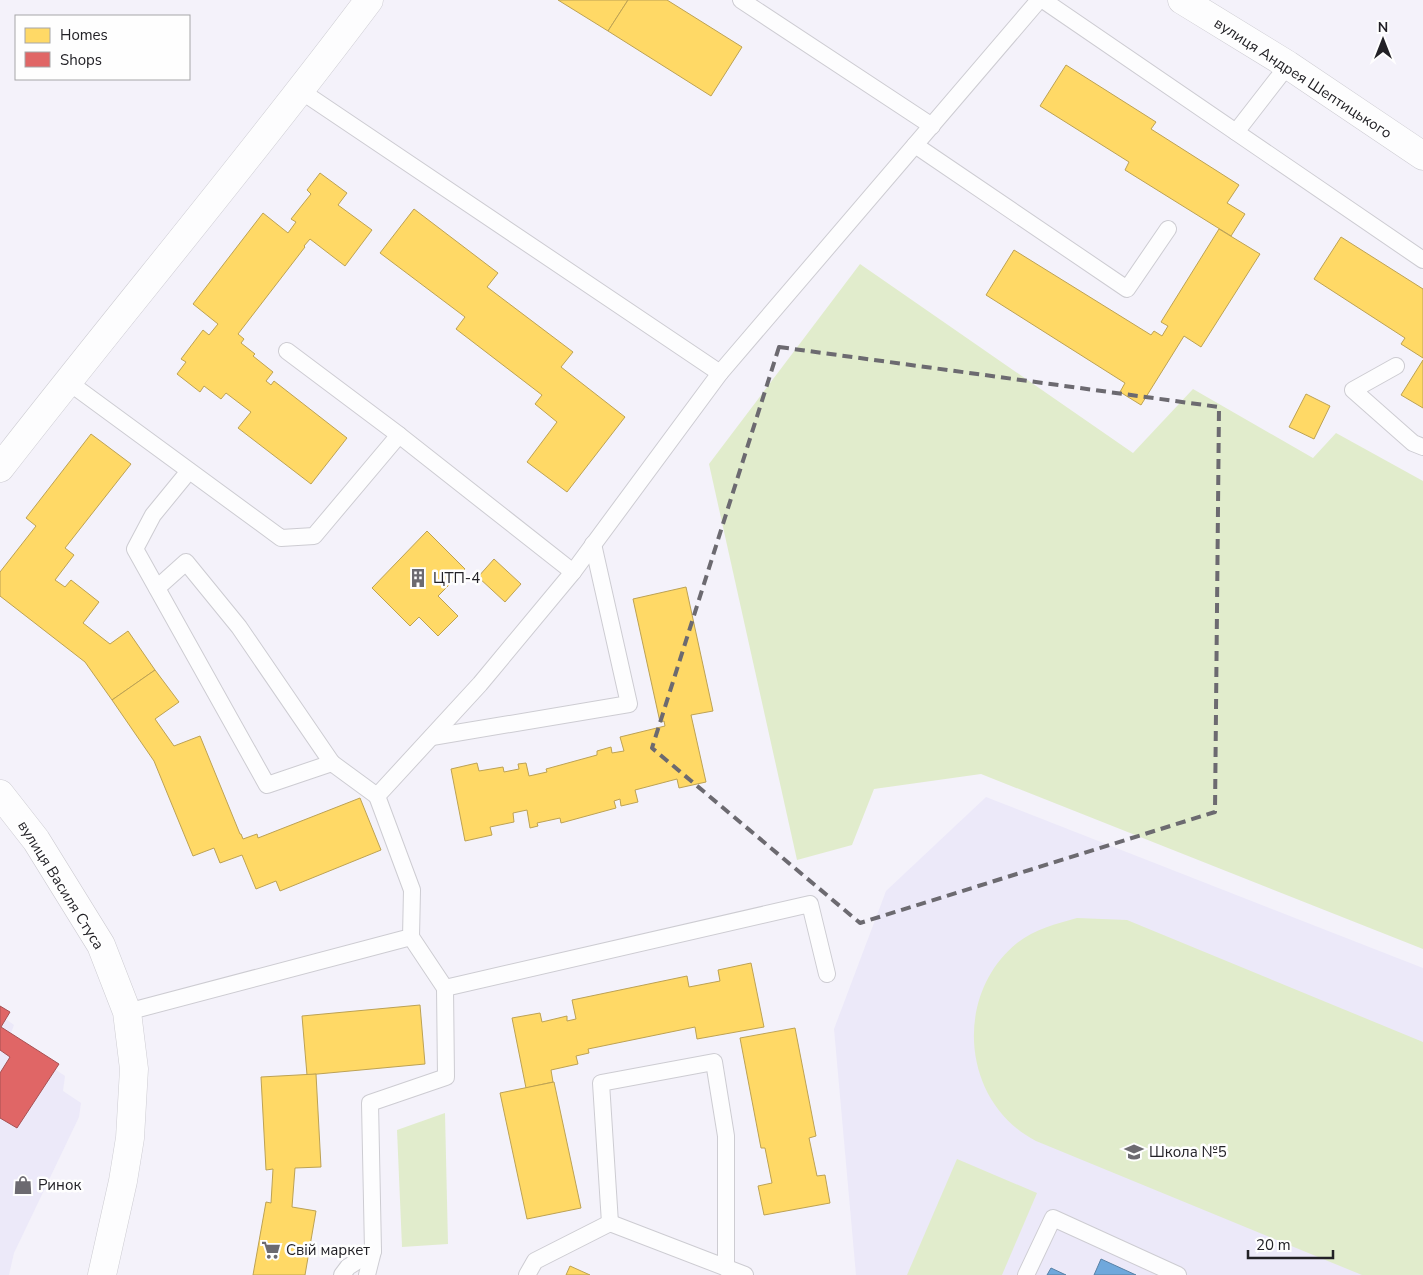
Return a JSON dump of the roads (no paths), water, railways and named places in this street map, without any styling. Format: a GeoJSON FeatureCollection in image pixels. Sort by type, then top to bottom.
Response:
{"type":"FeatureCollection","features":[{"type":"Feature","properties":{"kind":"street"},"geometry":{"type":"LineString","coordinates":[[0,468],[67,381],[301,91],[369,0]]}},
{"type":"Feature","properties":{"kind":"street","name":"вулиця Андрея Шептицького"},"geometry":{"type":"LineString","coordinates":[[1182,0],[1288,65],[1423,156]]}},
{"type":"Feature","properties":{"kind":"street","name":"вулиця Василя Стуса"},"geometry":{"type":"LineString","coordinates":[[0,794],[36,840],[100,945],[127,1012],[134,1069],[130,1138],[123,1181],[102,1275]]}},
{"type":"Feature","properties":{"kind":"lane"},"geometry":{"type":"LineString","coordinates":[[741,0],[932,126]]}},
{"type":"Feature","properties":{"kind":"lane"},"geometry":{"type":"LineString","coordinates":[[377,796],[480,684],[573,572],[720,373],[1041,0],[1423,260]]}},
{"type":"Feature","properties":{"kind":"lane"},"geometry":{"type":"LineString","coordinates":[[1236,132],[1288,65]]}},
{"type":"Feature","properties":{"kind":"lane"},"geometry":{"type":"LineString","coordinates":[[301,91],[720,373]]}},
{"type":"Feature","properties":{"kind":"lane"},"geometry":{"type":"LineString","coordinates":[[915,145],[1127,289],[1168,230]]}},
{"type":"Feature","properties":{"kind":"lane"},"geometry":{"type":"LineString","coordinates":[[287,351],[400,435],[573,572]]}},
{"type":"Feature","properties":{"kind":"lane"},"geometry":{"type":"LineString","coordinates":[[1396,366],[1353,390],[1413,443],[1423,447]]}},
{"type":"Feature","properties":{"kind":"lane"},"geometry":{"type":"LineString","coordinates":[[67,381],[281,538],[314,536],[400,435]]}},
{"type":"Feature","properties":{"kind":"lane"},"geometry":{"type":"LineString","coordinates":[[190,471],[153,514],[136,549],[267,785],[332,763]]}},
{"type":"Feature","properties":{"kind":"lane"},"geometry":{"type":"LineString","coordinates":[[432,737],[629,704],[594,544]]}},
{"type":"Feature","properties":{"kind":"lane"},"geometry":{"type":"LineString","coordinates":[[157,588],[186,562],[239,627],[332,763],[377,796],[412,890],[411,937],[445,988],[446,1077],[370,1103],[373,1251],[368,1275]]}},
{"type":"Feature","properties":{"kind":"lane"},"geometry":{"type":"LineString","coordinates":[[445,988],[810,904],[827,974]]}},
{"type":"Feature","properties":{"kind":"lane"},"geometry":{"type":"LineString","coordinates":[[127,1012],[411,937]]}},
{"type":"Feature","properties":{"kind":"lane"},"geometry":{"type":"LineString","coordinates":[[610,1224],[601,1083],[714,1062],[726,1136],[726,1268]]}},
{"type":"Feature","properties":{"kind":"lane"},"geometry":{"type":"LineString","coordinates":[[1026,1275],[1053,1218],[1178,1275]]}},
{"type":"Feature","properties":{"kind":"lane"},"geometry":{"type":"LineString","coordinates":[[527,1275],[535,1261],[610,1224],[745,1275]]}},
{"type":"Feature","properties":{"kind":"lane"},"geometry":{"type":"LineString","coordinates":[[342,1275],[348,1267],[373,1251]]}},
{"type":"Feature","properties":{"kind":"place","name":"ЦТП-4"},"geometry":{"type":"Point","coordinates":[418,578]}},
{"type":"Feature","properties":{"kind":"place","name":"Школа №5"},"geometry":{"type":"Point","coordinates":[1134,1152]}},
{"type":"Feature","properties":{"kind":"place","name":"Ринок"},"geometry":{"type":"Point","coordinates":[23,1185]}},
{"type":"Feature","properties":{"kind":"place","name":"Свiй маркет"},"geometry":{"type":"Point","coordinates":[271,1250]}}]}
